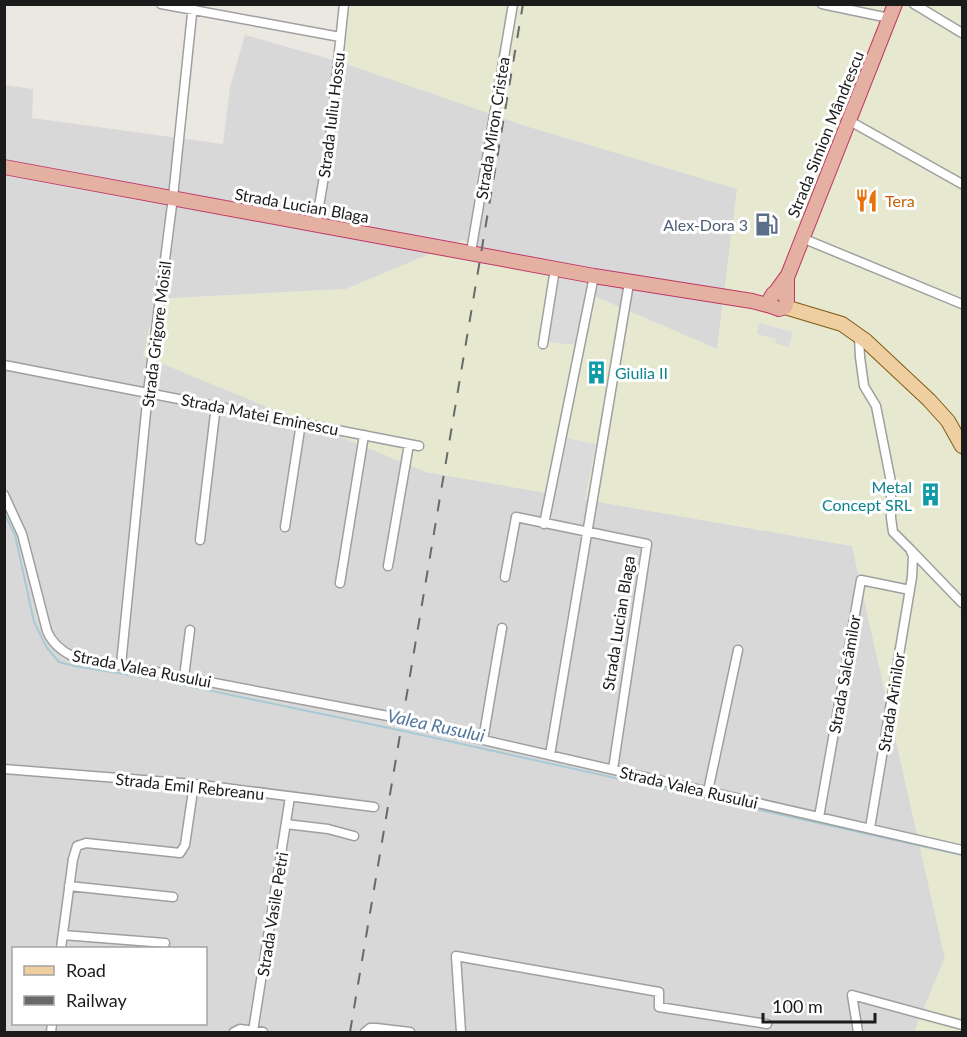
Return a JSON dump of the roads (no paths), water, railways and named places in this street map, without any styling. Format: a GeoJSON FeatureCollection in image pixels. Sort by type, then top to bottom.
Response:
{"type":"FeatureCollection","features":[{"type":"Feature","properties":{"kind":"highway","name":"Strada Simion Mândrescu"},"geometry":{"type":"LineString","coordinates":[[782,302],[788,275],[802,238],[895,4]]}},
{"type":"Feature","properties":{"kind":"highway","name":"Strada Lucian Blaga"},"geometry":{"type":"LineString","coordinates":[[4,167],[629,283],[752,301],[782,302]]}},
{"type":"Feature","properties":{"kind":"main road"},"geometry":{"type":"LineString","coordinates":[[782,302],[842,324],[860,336],[929,400],[948,422],[963,447]]}},
{"type":"Feature","properties":{"kind":"street"},"geometry":{"type":"LineString","coordinates":[[161,4],[192,7],[340,37]]}},
{"type":"Feature","properties":{"kind":"street","name":"Strada Iuliu Hossu"},"geometry":{"type":"LineString","coordinates":[[316,224],[329,147],[344,4]]}},
{"type":"Feature","properties":{"kind":"street","name":"Strada Miron Cristea"},"geometry":{"type":"LineString","coordinates":[[471,252],[513,4]]}},
{"type":"Feature","properties":{"kind":"street"},"geometry":{"type":"LineString","coordinates":[[822,4],[889,18]]}},
{"type":"Feature","properties":{"kind":"street"},"geometry":{"type":"LineString","coordinates":[[914,4],[963,33]]}},
{"type":"Feature","properties":{"kind":"street","name":"Strada Grigore Moisil"},"geometry":{"type":"LineString","coordinates":[[121,664],[148,392],[173,197],[192,7]]}},
{"type":"Feature","properties":{"kind":"street"},"geometry":{"type":"LineString","coordinates":[[848,120],[963,184]]}},
{"type":"Feature","properties":{"kind":"street"},"geometry":{"type":"LineString","coordinates":[[802,238],[963,304]]}},
{"type":"Feature","properties":{"kind":"street"},"geometry":{"type":"LineString","coordinates":[[543,344],[555,269]]}},
{"type":"Feature","properties":{"kind":"street"},"geometry":{"type":"LineString","coordinates":[[544,524],[594,276]]}},
{"type":"Feature","properties":{"kind":"street"},"geometry":{"type":"LineString","coordinates":[[550,755],[629,283]]}},
{"type":"Feature","properties":{"kind":"street"},"geometry":{"type":"LineString","coordinates":[[860,336],[864,386],[876,406],[891,482],[893,532],[963,603]]}},
{"type":"Feature","properties":{"kind":"street","name":"Strada Matei Eminescu"},"geometry":{"type":"LineString","coordinates":[[4,365],[419,446]]}},
{"type":"Feature","properties":{"kind":"street"},"geometry":{"type":"LineString","coordinates":[[200,540],[216,405]]}},
{"type":"Feature","properties":{"kind":"street"},"geometry":{"type":"LineString","coordinates":[[285,527],[301,423]]}},
{"type":"Feature","properties":{"kind":"street"},"geometry":{"type":"LineString","coordinates":[[340,583],[364,435]]}},
{"type":"Feature","properties":{"kind":"street"},"geometry":{"type":"LineString","coordinates":[[388,566],[409,444]]}},
{"type":"Feature","properties":{"kind":"street","name":"Strada Valea Rusului"},"geometry":{"type":"LineString","coordinates":[[4,495],[22,534],[47,631],[63,652],[72,656],[388,716]]}},
{"type":"Feature","properties":{"kind":"street","name":"Strada Lucian Blaga"},"geometry":{"type":"LineString","coordinates":[[505,577],[516,517],[647,544],[613,769]]}},
{"type":"Feature","properties":{"kind":"street","name":"Strada Arinilor"},"geometry":{"type":"LineString","coordinates":[[870,828],[910,590],[913,556],[910,549]]}},
{"type":"Feature","properties":{"kind":"street","name":"Strada Salcâmilor"},"geometry":{"type":"LineString","coordinates":[[819,817],[861,580],[910,590]]}},
{"type":"Feature","properties":{"kind":"street"},"geometry":{"type":"LineString","coordinates":[[483,740],[502,628]]}},
{"type":"Feature","properties":{"kind":"street"},"geometry":{"type":"LineString","coordinates":[[184,677],[190,630]]}},
{"type":"Feature","properties":{"kind":"street"},"geometry":{"type":"LineString","coordinates":[[708,791],[738,650]]}},
{"type":"Feature","properties":{"kind":"street","name":"Strada Valea Rusului"},"geometry":{"type":"LineString","coordinates":[[414,724],[963,850]]}},
{"type":"Feature","properties":{"kind":"street","name":"Strada Emil Rebreanu"},"geometry":{"type":"LineString","coordinates":[[4,769],[194,784],[374,807]]}},
{"type":"Feature","properties":{"kind":"street"},"geometry":{"type":"LineString","coordinates":[[61,947],[75,850],[79,843],[176,853],[183,850],[194,784]]}},
{"type":"Feature","properties":{"kind":"street","name":"Strada Vasile Petri"},"geometry":{"type":"LineString","coordinates":[[253,1031],[290,797]]}},
{"type":"Feature","properties":{"kind":"street"},"geometry":{"type":"LineString","coordinates":[[286,824],[328,829],[354,836]]}},
{"type":"Feature","properties":{"kind":"street"},"geometry":{"type":"LineString","coordinates":[[69,886],[173,897]]}},
{"type":"Feature","properties":{"kind":"street"},"geometry":{"type":"LineString","coordinates":[[63,935],[165,943]]}},
{"type":"Feature","properties":{"kind":"street"},"geometry":{"type":"LineString","coordinates":[[461,1032],[456,956],[659,992],[659,1007],[767,1024]]}},
{"type":"Feature","properties":{"kind":"street"},"geometry":{"type":"LineString","coordinates":[[858,1032],[852,995],[963,1025]]}},
{"type":"Feature","properties":{"kind":"street"},"geometry":{"type":"LineString","coordinates":[[365,1032],[370,1028],[376,1028],[410,1032]]}},
{"type":"Feature","properties":{"kind":"street"},"geometry":{"type":"LineString","coordinates":[[234,1032],[240,1029],[263,1032]]}},
{"type":"Feature","properties":{"kind":"waterway","name":"Valea Rusului"},"geometry":{"type":"LineString","coordinates":[[4,513],[15,535],[34,622],[47,648],[59,662],[155,679],[408,732],[962,855]]}},
{"type":"Feature","properties":{"kind":"railway"},"geometry":{"type":"LineString","coordinates":[[350,1032],[523,4]]}},
{"type":"Feature","properties":{"kind":"place","name":"Tera"},"geometry":{"type":"Point","coordinates":[867,200]}},
{"type":"Feature","properties":{"kind":"place","name":"Alex-Dora 3"},"geometry":{"type":"Point","coordinates":[766,224]}},
{"type":"Feature","properties":{"kind":"place","name":"Giulia II"},"geometry":{"type":"Point","coordinates":[597,372]}},
{"type":"Feature","properties":{"kind":"place","name":"Metal Concept SRL"},"geometry":{"type":"Point","coordinates":[930,495]}}]}
